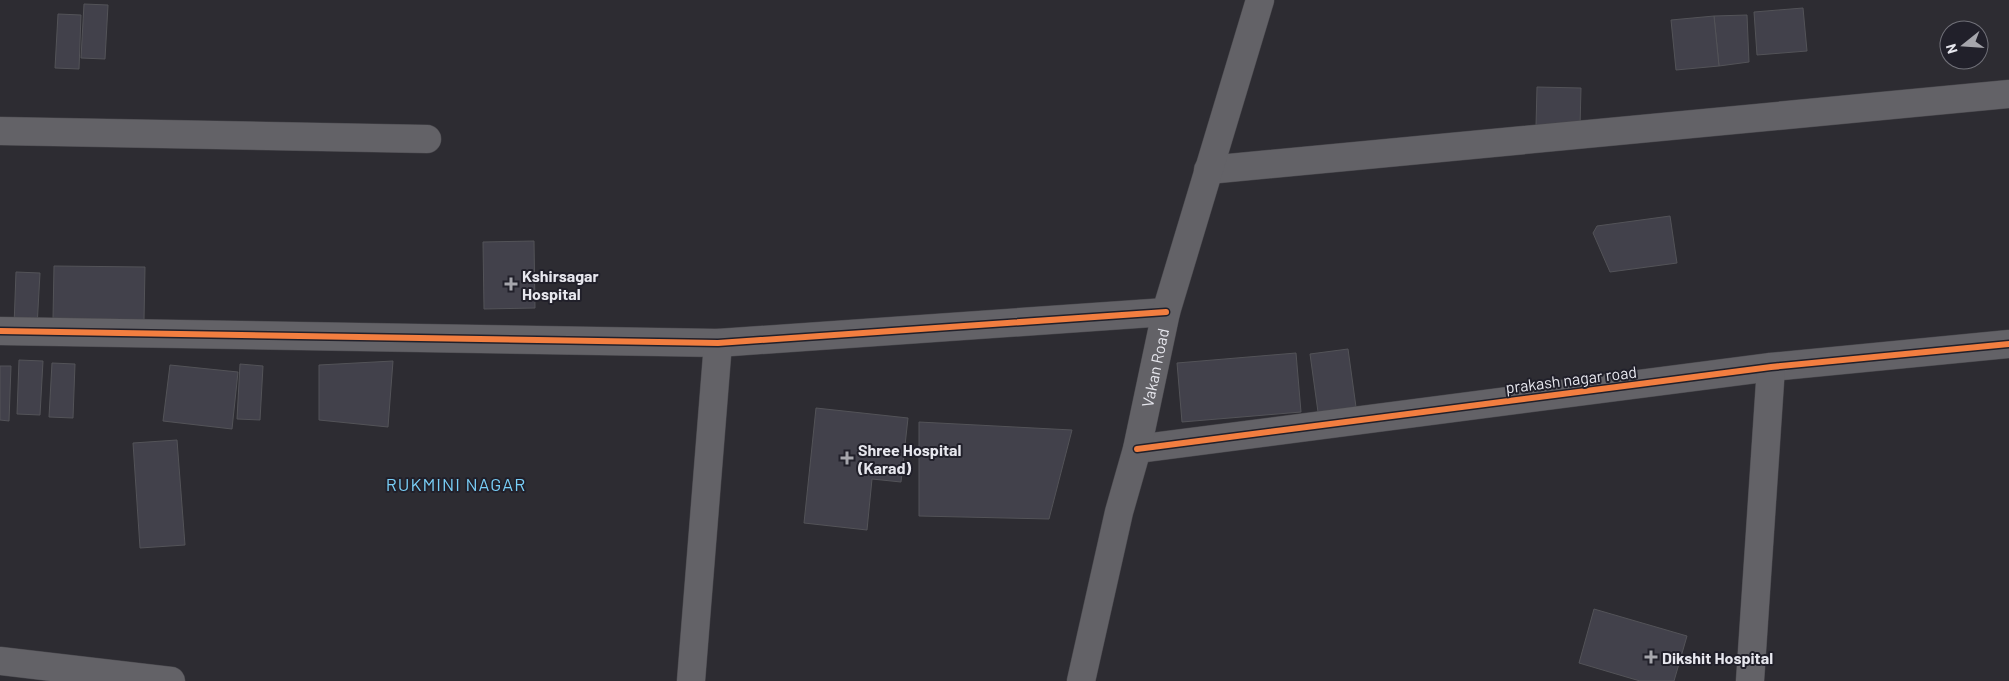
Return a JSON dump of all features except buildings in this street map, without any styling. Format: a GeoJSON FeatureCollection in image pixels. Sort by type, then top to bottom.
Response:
{"type":"FeatureCollection","features":[{"type":"Feature","properties":{"kind":"street","name":"Vakan Road"},"geometry":{"type":"LineString","coordinates":[[1082,681],[1120,512],[1137,449],[1166,312],[1260,0]]}},
{"type":"Feature","properties":{"kind":"street"},"geometry":{"type":"LineString","coordinates":[[1208,170],[2009,94]]}},
{"type":"Feature","properties":{"kind":"street"},"geometry":{"type":"LineString","coordinates":[[0,131],[427,139]]}},
{"type":"Feature","properties":{"kind":"street"},"geometry":{"type":"LineString","coordinates":[[0,330],[718,343],[1166,312]]}},
{"type":"Feature","properties":{"kind":"street"},"geometry":{"type":"LineString","coordinates":[[690,681],[718,343]]}},
{"type":"Feature","properties":{"kind":"street","name":"prakash nagar road"},"geometry":{"type":"LineString","coordinates":[[1137,449],[1772,367],[2009,344]]}},
{"type":"Feature","properties":{"kind":"street"},"geometry":{"type":"LineString","coordinates":[[1750,681],[1772,367]]}},
{"type":"Feature","properties":{"kind":"street"},"geometry":{"type":"LineString","coordinates":[[0,661],[171,681]]}},
{"type":"Feature","properties":{"kind":"cycle path"},"geometry":{"type":"LineString","coordinates":[[0,331],[718,343],[1166,312]]}},
{"type":"Feature","properties":{"kind":"cycle path"},"geometry":{"type":"LineString","coordinates":[[1137,449],[1771,367],[2009,344]]}},
{"type":"Feature","properties":{"kind":"place","name":"Kshirsagar Hospital"},"geometry":{"type":"Point","coordinates":[511,284]}},
{"type":"Feature","properties":{"kind":"place","name":"Shree Hospital (Karad)"},"geometry":{"type":"Point","coordinates":[847,458]}},
{"type":"Feature","properties":{"kind":"place","name":"Dikshit Hospital"},"geometry":{"type":"Point","coordinates":[1651,657]}},
{"type":"Feature","properties":{"kind":"district","name":"RUKMINI NAGAR"},"geometry":{"type":"Point","coordinates":[456,484]}}]}
